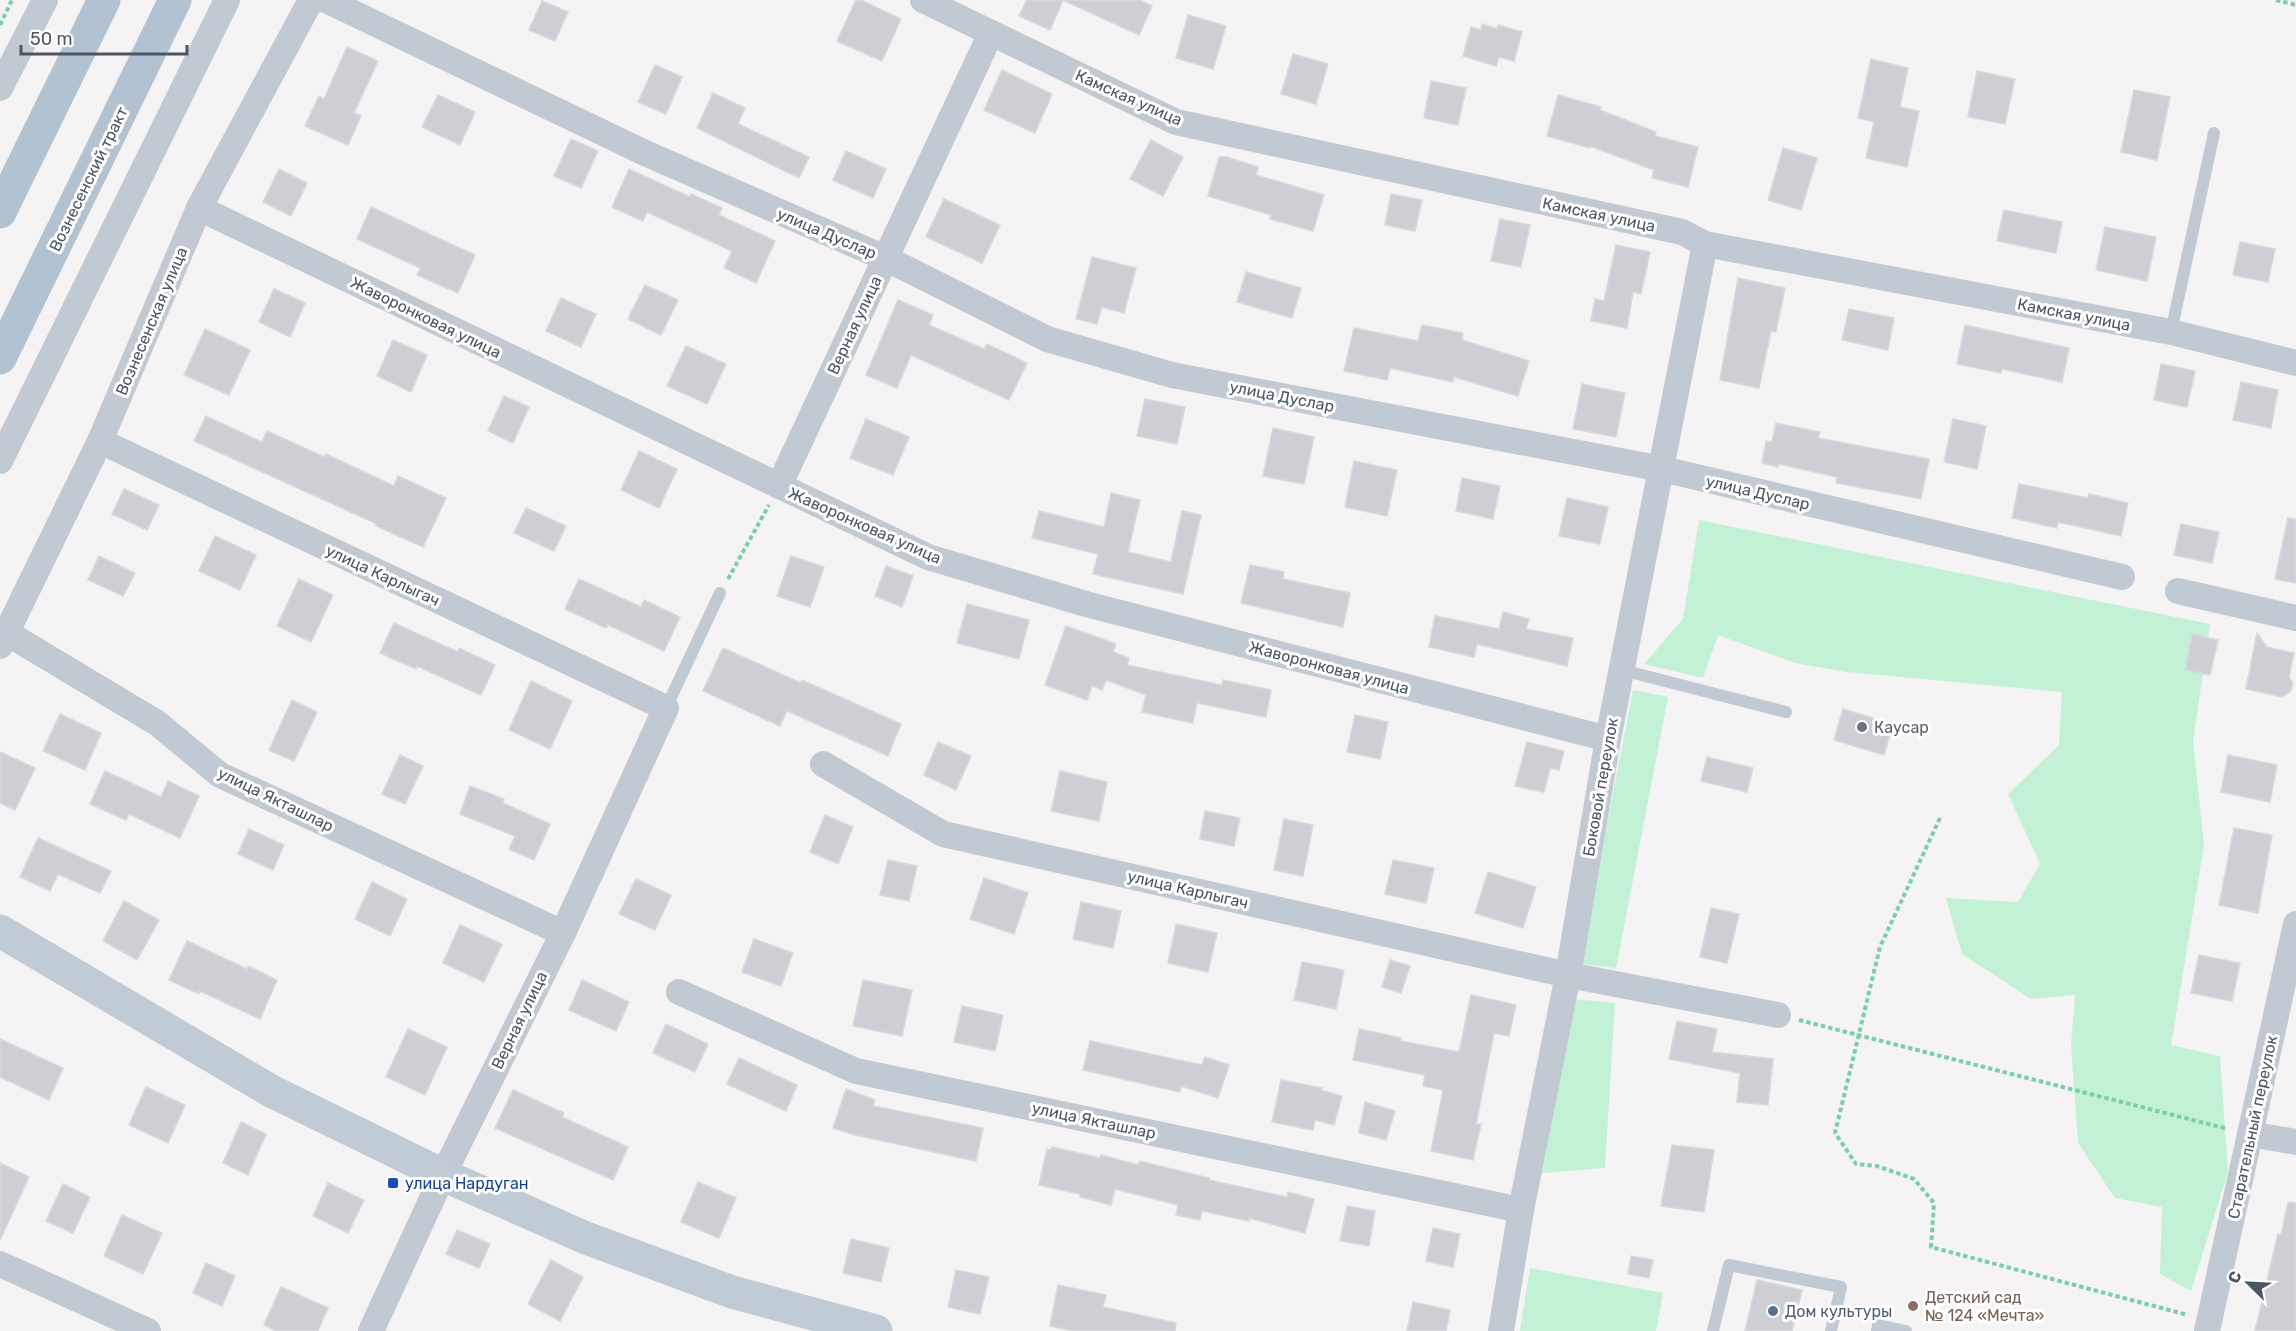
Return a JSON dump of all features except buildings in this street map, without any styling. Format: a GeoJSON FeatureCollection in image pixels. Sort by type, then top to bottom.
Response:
{"type":"FeatureCollection","features":[{"type":"Feature","properties":{"kind":"main road"},"geometry":{"type":"LineString","coordinates":[[0,212],[104,0]]}},
{"type":"Feature","properties":{"kind":"main road","name":"Вознесенский тракт"},"geometry":{"type":"LineString","coordinates":[[0,358],[175,0]]}},
{"type":"Feature","properties":{"kind":"street"},"geometry":{"type":"LineString","coordinates":[[0,88],[45,0]]}},
{"type":"Feature","properties":{"kind":"street"},"geometry":{"type":"LineString","coordinates":[[0,461],[227,0]]}},
{"type":"Feature","properties":{"kind":"street","name":"Вознесенская улица"},"geometry":{"type":"LineString","coordinates":[[4,639],[100,441],[199,208],[311,0]]}},
{"type":"Feature","properties":{"kind":"street","name":"улица Дуслар"},"geometry":{"type":"LineString","coordinates":[[326,0],[645,153],[885,258],[1047,339],[1172,375],[1662,470],[2122,577]]}},
{"type":"Feature","properties":{"kind":"street","name":"Камская улица"},"geometry":{"type":"LineString","coordinates":[[924,0],[1176,122],[1682,232],[1705,244],[2171,332],[2296,363]]}},
{"type":"Feature","properties":{"kind":"street","name":"Верная улица"},"geometry":{"type":"LineString","coordinates":[[779,486],[991,33]]}},
{"type":"Feature","properties":{"kind":"street","name":"Жаворонковая улица"},"geometry":{"type":"LineString","coordinates":[[199,208],[939,561],[1086,604],[1608,740]]}},
{"type":"Feature","properties":{"kind":"street","name":"Боковой переулок"},"geometry":{"type":"LineString","coordinates":[[1501,1331],[1521,1210],[1568,975],[1608,740],[1705,244]]}},
{"type":"Feature","properties":{"kind":"street","name":"улица Карлыгач"},"geometry":{"type":"LineString","coordinates":[[100,441],[666,708]]}},
{"type":"Feature","properties":{"kind":"street"},"geometry":{"type":"LineString","coordinates":[[2178,591],[2296,618]]}},
{"type":"Feature","properties":{"kind":"street","name":"улица Якташлар"},"geometry":{"type":"LineString","coordinates":[[4,639],[157,723],[220,774],[563,933]]}},
{"type":"Feature","properties":{"kind":"street","name":"Верная улица"},"geometry":{"type":"LineString","coordinates":[[371,1331],[443,1175],[563,933],[666,708]]}},
{"type":"Feature","properties":{"kind":"street","name":"улица Карлыгач"},"geometry":{"type":"LineString","coordinates":[[823,764],[944,834],[1568,975],[1778,1015]]}},
{"type":"Feature","properties":{"kind":"street","name":"Старательный переулок"},"geometry":{"type":"LineString","coordinates":[[2208,1326],[2296,924]]}},
{"type":"Feature","properties":{"kind":"street"},"geometry":{"type":"LineString","coordinates":[[0,931],[271,1091],[443,1175],[586,1238],[732,1292],[876,1331]]}},
{"type":"Feature","properties":{"kind":"street","name":"улица Якташлар"},"geometry":{"type":"LineString","coordinates":[[679,992],[856,1071],[1521,1210]]}},
{"type":"Feature","properties":{"kind":"street"},"geometry":{"type":"LineString","coordinates":[[2250,1134],[2296,1142]]}},
{"type":"Feature","properties":{"kind":"street"},"geometry":{"type":"LineString","coordinates":[[0,1264],[148,1331]]}},
{"type":"Feature","properties":{"kind":"lane"},"geometry":{"type":"LineString","coordinates":[[2171,332],[2214,133]]}},
{"type":"Feature","properties":{"kind":"lane"},"geometry":{"type":"LineString","coordinates":[[666,708],[720,593]]}},
{"type":"Feature","properties":{"kind":"lane"},"geometry":{"type":"LineString","coordinates":[[1622,670],[1785,712]]}},
{"type":"Feature","properties":{"kind":"lane"},"geometry":{"type":"LineString","coordinates":[[1713,1331],[1729,1265],[1841,1287],[1831,1331]]}},
{"type":"Feature","properties":{"kind":"lane"},"geometry":{"type":"LineString","coordinates":[[1877,1331],[1878,1325],[1906,1331]]}},
{"type":"Feature","properties":{"kind":"path"},"geometry":{"type":"LineString","coordinates":[[0,25],[12,0]]}},
{"type":"Feature","properties":{"kind":"path"},"geometry":{"type":"LineString","coordinates":[[2276,0],[2296,5]]}},
{"type":"Feature","properties":{"kind":"path"},"geometry":{"type":"LineString","coordinates":[[720,593],[779,486]]}},
{"type":"Feature","properties":{"kind":"path"},"geometry":{"type":"LineString","coordinates":[[1940,818],[1880,947],[1835,1133],[1856,1164],[1877,1166],[1914,1179],[1934,1203],[1931,1247],[2208,1326]]}},
{"type":"Feature","properties":{"kind":"path"},"geometry":{"type":"LineString","coordinates":[[1778,1015],[2250,1134]]}},
{"type":"Feature","properties":{"kind":"green space"},"geometry":{"type":"Polygon","coordinates":[[[1699,520],[2210,624],[2193,741],[2204,845],[2171,1045],[2220,1056],[2228,1172],[2191,1291],[2160,1274],[2162,1207],[2115,1198],[2078,1143],[2071,1045],[2075,995],[2031,999],[1962,954],[1946,898],[2018,902],[2040,864],[2008,794],[2059,745],[2062,692],[1847,672],[1795,663],[1718,635],[1703,678],[1644,664],[1683,619],[1699,520]]]}},
{"type":"Feature","properties":{"kind":"green space"},"geometry":{"type":"Polygon","coordinates":[[[1633,690],[1668,697],[1616,968],[1580,964],[1633,690]]]}},
{"type":"Feature","properties":{"kind":"green space"},"geometry":{"type":"Polygon","coordinates":[[[1574,999],[1615,1003],[1605,1168],[1542,1173],[1574,999]]]}},
{"type":"Feature","properties":{"kind":"green space"},"geometry":{"type":"Polygon","coordinates":[[[1530,1268],[1663,1293],[1656,1331],[1520,1331],[1530,1268]]]}},
{"type":"Feature","properties":{"kind":"place","name":"Каусар"},"geometry":{"type":"Point","coordinates":[1862,727]}},
{"type":"Feature","properties":{"kind":"place","name":"улица Нардуган"},"geometry":{"type":"Point","coordinates":[393,1183]}},
{"type":"Feature","properties":{"kind":"place","name":"Детский сад № 124 «Мечта»"},"geometry":{"type":"Point","coordinates":[1913,1306]}},
{"type":"Feature","properties":{"kind":"place","name":"Дом культуры"},"geometry":{"type":"Point","coordinates":[1773,1311]}}]}
